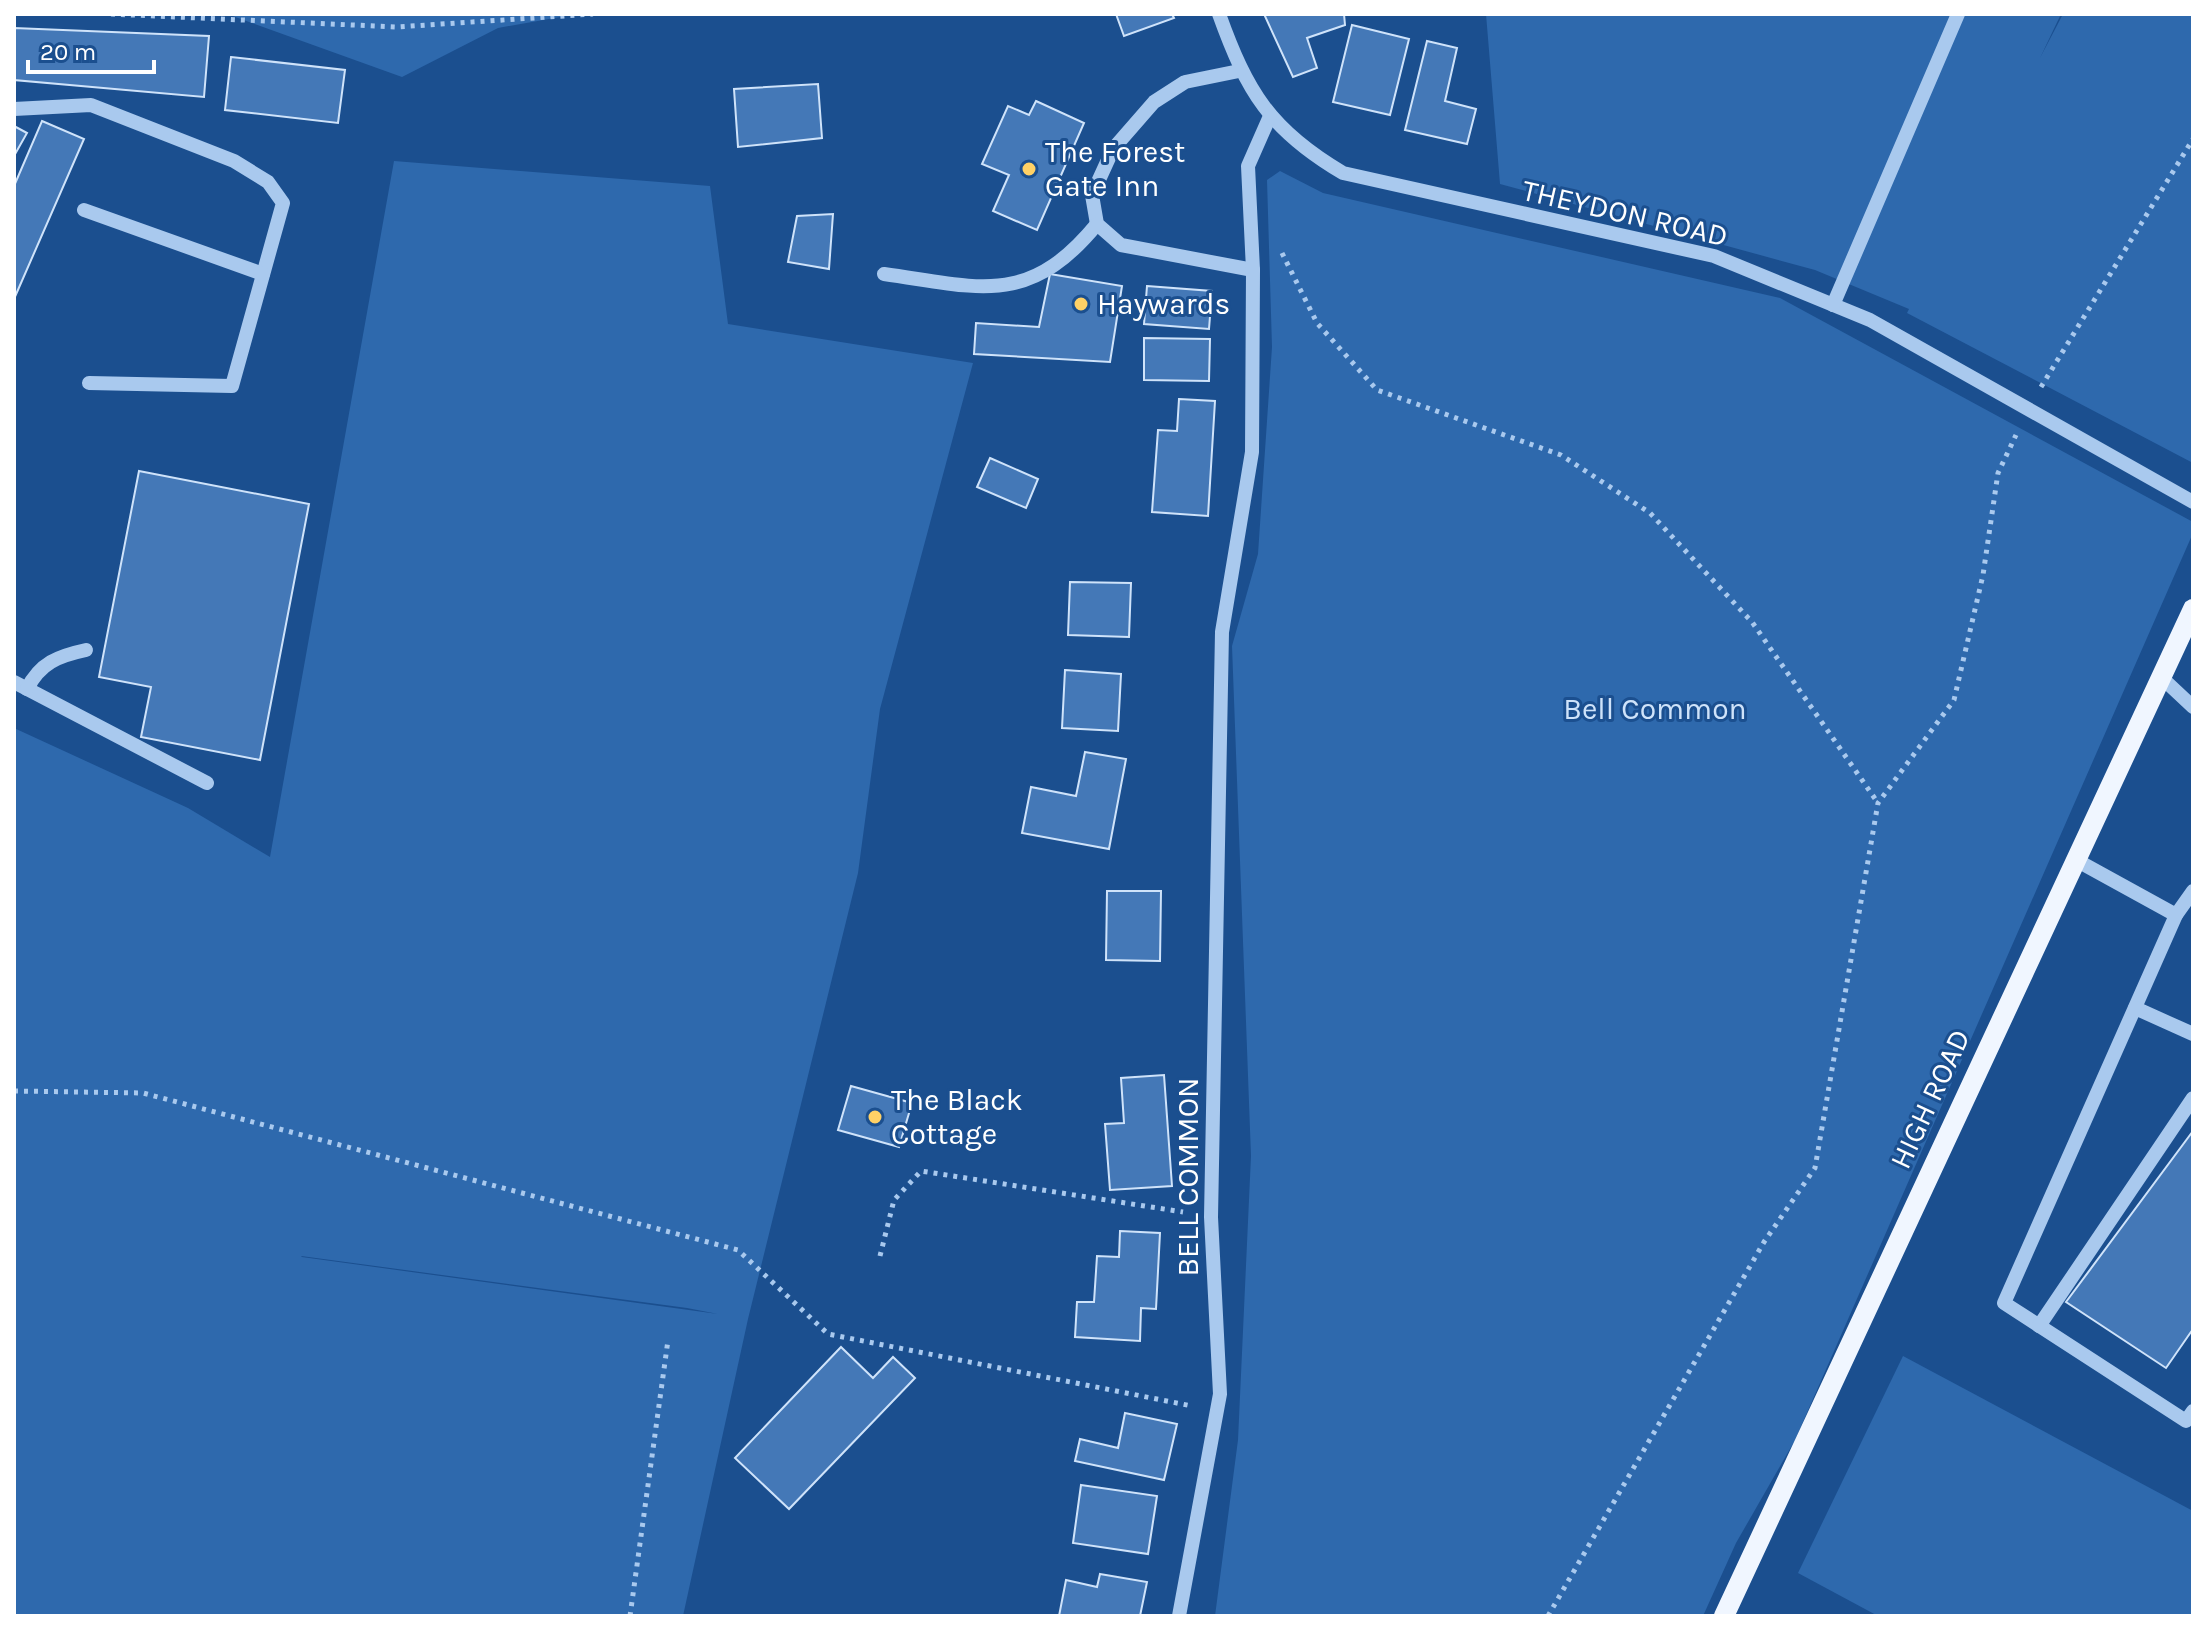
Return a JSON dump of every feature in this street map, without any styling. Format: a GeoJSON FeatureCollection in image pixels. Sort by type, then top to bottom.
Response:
{"type":"FeatureCollection","features":[{"type":"Feature","properties":{"kind":"main road","name":"HIGH ROAD"},"geometry":{"type":"LineString","coordinates":[[1724,1616],[2193,609]]}},
{"type":"Feature","properties":{"kind":"street","name":"THEYDON ROAD"},"geometry":{"type":"LineString","coordinates":[[1219,14],[1239,71],[1270,116],[1291,139],[1343,173],[1714,256],[1870,320],[2193,502]]}},
{"type":"Feature","properties":{"kind":"street"},"geometry":{"type":"LineString","coordinates":[[1833,305],[1958,14]]}},
{"type":"Feature","properties":{"kind":"street"},"geometry":{"type":"LineString","coordinates":[[1239,71],[1185,82],[1154,102],[1113,149],[1092,195],[1097,224],[1121,245],[1253,270]]}},
{"type":"Feature","properties":{"kind":"street"},"geometry":{"type":"LineString","coordinates":[[14,109],[91,105],[234,161],[268,182],[283,203],[232,386],[89,383]]}},
{"type":"Feature","properties":{"kind":"street","name":"BELL COMMON"},"geometry":{"type":"LineString","coordinates":[[1179,1616],[1220,1394],[1211,1217],[1222,632],[1252,452],[1253,270],[1248,166],[1270,116]]}},
{"type":"Feature","properties":{"kind":"street"},"geometry":{"type":"LineString","coordinates":[[84,210],[263,274]]}},
{"type":"Feature","properties":{"kind":"street"},"geometry":{"type":"LineString","coordinates":[[884,274],[991,288],[1016,286],[1076,249],[1097,224]]}},
{"type":"Feature","properties":{"kind":"street"},"geometry":{"type":"LineString","coordinates":[[86,650],[57,656],[20,686],[207,783]]}},
{"type":"Feature","properties":{"kind":"street"},"geometry":{"type":"LineString","coordinates":[[2161,677],[2193,707]]}},
{"type":"Feature","properties":{"kind":"street"},"geometry":{"type":"LineString","coordinates":[[2076,860],[2176,915]]}},
{"type":"Feature","properties":{"kind":"street"},"geometry":{"type":"LineString","coordinates":[[2193,891],[2176,915],[2004,1303],[2186,1421],[2193,1411]]}},
{"type":"Feature","properties":{"kind":"street"},"geometry":{"type":"LineString","coordinates":[[2135,1008],[2193,1034]]}},
{"type":"Feature","properties":{"kind":"street"},"geometry":{"type":"LineString","coordinates":[[2039,1326],[2193,1098]]}},
{"type":"Feature","properties":{"kind":"path"},"geometry":{"type":"LineString","coordinates":[[111,14],[397,27],[593,14]]}},
{"type":"Feature","properties":{"kind":"path"},"geometry":{"type":"LineString","coordinates":[[1548,1616],[1764,1242],[1815,1168],[1878,803],[1954,700],[1983,575],[1998,473],[2028,409],[2193,139]]}},
{"type":"Feature","properties":{"kind":"path"},"geometry":{"type":"LineString","coordinates":[[1276,241],[1317,323],[1377,390],[1561,455],[1650,513],[1752,622],[1878,803]]}},
{"type":"Feature","properties":{"kind":"path"},"geometry":{"type":"LineString","coordinates":[[14,1091],[143,1093],[738,1250],[828,1334],[1217,1411]]}},
{"type":"Feature","properties":{"kind":"path"},"geometry":{"type":"LineString","coordinates":[[880,1256],[894,1200],[921,1171],[1211,1217]]}},
{"type":"Feature","properties":{"kind":"path"},"geometry":{"type":"LineString","coordinates":[[630,1616],[668,1340]]}},
{"type":"Feature","properties":{"kind":"green space"},"geometry":{"type":"Polygon","coordinates":[[[227,14],[577,14],[498,28],[402,77],[227,14]]]}},
{"type":"Feature","properties":{"kind":"green space"},"geometry":{"type":"Polygon","coordinates":[[[1486,14],[2061,14],[2040,58],[2063,14],[2193,14],[2193,463],[1907,313],[1909,309],[1815,270],[1500,184],[1486,14]]]}},
{"type":"Feature","properties":{"kind":"green space"},"geometry":{"type":"Polygon","coordinates":[[[394,161],[710,186],[728,324],[973,363],[880,709],[858,873],[748,1319],[683,1616],[14,1616],[14,728],[188,808],[270,857],[394,161]],[[301,1256],[718,1314],[687,1308],[301,1256]]]}},
{"type":"Feature","properties":{"kind":"green space","name":"Bell Common"},"geometry":{"type":"Polygon","coordinates":[[[1280,171],[1323,193],[1780,298],[2193,522],[2193,533],[1795,1440],[1736,1543],[1703,1616],[1215,1616],[1238,1440],[1251,1156],[1232,646],[1258,554],[1272,347],[1267,180],[1280,171]]]}},
{"type":"Feature","properties":{"kind":"green space"},"geometry":{"type":"Polygon","coordinates":[[[1903,1356],[2193,1511],[2193,1616],[1878,1616],[1798,1573],[1903,1356]]]}},
{"type":"Feature","properties":{"kind":"building"},"geometry":{"type":"Polygon","coordinates":[[[1116,14],[1172,14],[1174,18],[1124,36],[1116,14]]]}},
{"type":"Feature","properties":{"kind":"building"},"geometry":{"type":"Polygon","coordinates":[[[1264,14],[1344,14],[1345,25],[1307,38],[1317,68],[1293,77],[1264,14]]]}},
{"type":"Feature","properties":{"kind":"building"},"geometry":{"type":"Polygon","coordinates":[[[1352,25],[1409,39],[1390,115],[1333,102],[1352,25]]]}},
{"type":"Feature","properties":{"kind":"building"},"geometry":{"type":"Polygon","coordinates":[[[14,28],[209,36],[204,97],[14,80],[14,28]]]}},
{"type":"Feature","properties":{"kind":"building"},"geometry":{"type":"Polygon","coordinates":[[[1427,41],[1457,48],[1445,101],[1476,109],[1467,144],[1405,130],[1427,41]]]}},
{"type":"Feature","properties":{"kind":"building"},"geometry":{"type":"Polygon","coordinates":[[[231,57],[345,70],[338,123],[225,110],[231,57]]]}},
{"type":"Feature","properties":{"kind":"building"},"geometry":{"type":"Polygon","coordinates":[[[818,84],[822,138],[738,147],[734,89],[818,84]]]}},
{"type":"Feature","properties":{"kind":"building","name":"The Forest Gate Inn"},"geometry":{"type":"Polygon","coordinates":[[[1036,101],[1084,123],[1037,230],[993,211],[1009,175],[982,164],[1008,106],[1029,115],[1036,101]]]}},
{"type":"Feature","properties":{"kind":"building"},"geometry":{"type":"Polygon","coordinates":[[[42,121],[84,139],[14,299],[14,186],[42,121]]]}},
{"type":"Feature","properties":{"kind":"building"},"geometry":{"type":"Polygon","coordinates":[[[14,126],[27,133],[14,156],[14,126]]]}},
{"type":"Feature","properties":{"kind":"building"},"geometry":{"type":"Polygon","coordinates":[[[833,214],[829,269],[788,262],[797,216],[833,214]]]}},
{"type":"Feature","properties":{"kind":"building","name":"Haywards"},"geometry":{"type":"Polygon","coordinates":[[[1050,274],[1122,286],[1110,362],[974,354],[976,323],[1039,327],[1050,274]]]}},
{"type":"Feature","properties":{"kind":"building"},"geometry":{"type":"Polygon","coordinates":[[[1147,286],[1212,291],[1209,329],[1144,324],[1147,286]]]}},
{"type":"Feature","properties":{"kind":"building"},"geometry":{"type":"Polygon","coordinates":[[[1144,338],[1210,339],[1209,381],[1144,380],[1144,338]]]}},
{"type":"Feature","properties":{"kind":"building"},"geometry":{"type":"Polygon","coordinates":[[[1179,399],[1215,401],[1208,516],[1152,512],[1158,430],[1177,431],[1179,399]]]}},
{"type":"Feature","properties":{"kind":"building"},"geometry":{"type":"Polygon","coordinates":[[[990,458],[1038,479],[1026,508],[977,487],[990,458]]]}},
{"type":"Feature","properties":{"kind":"building"},"geometry":{"type":"Polygon","coordinates":[[[139,471],[309,504],[260,760],[141,737],[151,687],[99,677],[139,471]]]}},
{"type":"Feature","properties":{"kind":"building"},"geometry":{"type":"Polygon","coordinates":[[[1070,582],[1131,583],[1129,637],[1068,635],[1070,582]]]}},
{"type":"Feature","properties":{"kind":"building"},"geometry":{"type":"Polygon","coordinates":[[[1065,670],[1121,674],[1118,731],[1062,728],[1065,670]]]}},
{"type":"Feature","properties":{"kind":"building"},"geometry":{"type":"Polygon","coordinates":[[[1085,752],[1126,759],[1109,849],[1022,833],[1031,787],[1076,796],[1085,752]]]}},
{"type":"Feature","properties":{"kind":"building"},"geometry":{"type":"Polygon","coordinates":[[[1107,891],[1161,891],[1160,961],[1106,960],[1107,891]]]}},
{"type":"Feature","properties":{"kind":"building"},"geometry":{"type":"Polygon","coordinates":[[[1164,1075],[1172,1186],[1110,1190],[1105,1124],[1124,1123],[1121,1078],[1164,1075]]]}},
{"type":"Feature","properties":{"kind":"building","name":"The Black Cottage"},"geometry":{"type":"Polygon","coordinates":[[[851,1086],[912,1103],[899,1147],[838,1130],[851,1086]]]}},
{"type":"Feature","properties":{"kind":"building"},"geometry":{"type":"Polygon","coordinates":[[[2193,1131],[2193,1329],[2166,1368],[2066,1302],[2193,1131]]]}},
{"type":"Feature","properties":{"kind":"building"},"geometry":{"type":"Polygon","coordinates":[[[1120,1231],[1160,1233],[1156,1309],[1141,1308],[1140,1341],[1075,1337],[1077,1302],[1094,1302],[1097,1256],[1119,1257],[1120,1231]]]}},
{"type":"Feature","properties":{"kind":"building"},"geometry":{"type":"Polygon","coordinates":[[[841,1347],[873,1378],[893,1357],[915,1378],[789,1509],[735,1458],[841,1347]]]}},
{"type":"Feature","properties":{"kind":"building"},"geometry":{"type":"Polygon","coordinates":[[[1125,1413],[1177,1424],[1164,1480],[1075,1461],[1080,1439],[1118,1448],[1125,1413]]]}},
{"type":"Feature","properties":{"kind":"building"},"geometry":{"type":"Polygon","coordinates":[[[1081,1485],[1157,1496],[1148,1554],[1073,1543],[1081,1485]]]}},
{"type":"Feature","properties":{"kind":"building"},"geometry":{"type":"Polygon","coordinates":[[[1100,1574],[1147,1582],[1140,1616],[1059,1616],[1066,1580],[1097,1587],[1100,1574]]]}},
{"type":"Feature","properties":{"kind":"place","name":"The Forest Gate Inn"},"geometry":{"type":"Point","coordinates":[1029,169]}},
{"type":"Feature","properties":{"kind":"place","name":"Haywards"},"geometry":{"type":"Point","coordinates":[1081,304]}},
{"type":"Feature","properties":{"kind":"place","name":"The Black Cottage"},"geometry":{"type":"Point","coordinates":[875,1117]}}]}
